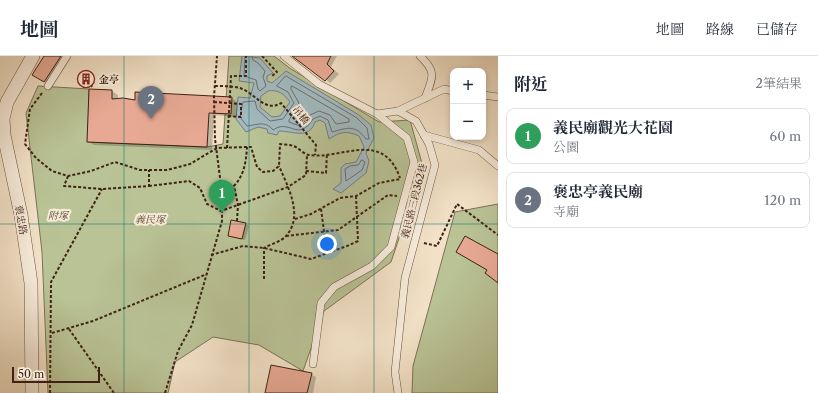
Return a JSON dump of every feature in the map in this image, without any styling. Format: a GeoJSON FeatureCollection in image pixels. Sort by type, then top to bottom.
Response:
{"type":"FeatureCollection","features":[{"type":"Feature","properties":{"kind":"street","name":"褒忠路"},"geometry":{"type":"LineString","coordinates":[[32,393],[31,282],[2,120],[7,102],[33,56]]}},
{"type":"Feature","properties":{"kind":"lane"},"geometry":{"type":"LineString","coordinates":[[48,86],[67,56]]}},
{"type":"Feature","properties":{"kind":"lane"},"geometry":{"type":"LineString","coordinates":[[284,56],[319,84],[377,114],[407,138],[414,162],[391,247],[372,266],[334,287],[321,303],[312,364]]}},
{"type":"Feature","properties":{"kind":"lane"},"geometry":{"type":"LineString","coordinates":[[420,56],[430,65],[432,70],[432,77],[425,98]]}},
{"type":"Feature","properties":{"kind":"lane"},"geometry":{"type":"LineString","coordinates":[[377,114],[398,111],[444,89],[450,90]]}},
{"type":"Feature","properties":{"kind":"lane"},"geometry":{"type":"LineString","coordinates":[[486,95],[498,97]]}},
{"type":"Feature","properties":{"kind":"lane","name":"義民路三段362巷"},"geometry":{"type":"LineString","coordinates":[[398,111],[416,122],[429,144],[435,165],[405,278],[395,372],[398,393]]}},
{"type":"Feature","properties":{"kind":"lane"},"geometry":{"type":"LineString","coordinates":[[424,135],[479,150],[498,166]]}},
{"type":"Feature","properties":{"kind":"path"},"geometry":{"type":"LineString","coordinates":[[165,393],[178,351],[192,325],[222,221],[222,193],[214,102],[217,56]]}},
{"type":"Feature","properties":{"kind":"path"},"geometry":{"type":"LineString","coordinates":[[227,148],[231,76],[246,76],[246,56]]}},
{"type":"Feature","properties":{"kind":"path"},"geometry":{"type":"LineString","coordinates":[[262,56],[277,72],[272,76]]}},
{"type":"Feature","properties":{"kind":"path"},"geometry":{"type":"LineString","coordinates":[[48,86],[30,109],[25,144],[36,158],[52,170],[68,176],[91,171],[115,162],[140,170],[168,170],[190,164],[217,148],[251,147],[257,167],[263,172],[273,170],[279,166]]}},
{"type":"Feature","properties":{"kind":"path"},"geometry":{"type":"LineString","coordinates":[[215,86],[230,87]]}},
{"type":"Feature","properties":{"kind":"path","name":"吊橋"},"geometry":{"type":"LineString","coordinates":[[230,87],[241,88],[269,107],[281,103],[316,145],[315,155]]}},
{"type":"Feature","properties":{"kind":"path"},"geometry":{"type":"LineString","coordinates":[[214,102],[241,104],[241,117],[228,116]]}},
{"type":"Feature","properties":{"kind":"path"},"geometry":{"type":"LineString","coordinates":[[286,236],[295,219],[294,206],[279,166],[281,156],[280,144],[293,146],[307,155],[358,149],[372,151],[383,155],[395,165],[400,179],[399,185]]}},
{"type":"Feature","properties":{"kind":"path"},"geometry":{"type":"LineString","coordinates":[[237,221],[238,205],[234,186],[242,178],[246,161],[247,147]]}},
{"type":"Feature","properties":{"kind":"path"},"geometry":{"type":"LineString","coordinates":[[306,171],[326,173],[327,153]]}},
{"type":"Feature","properties":{"kind":"path"},"geometry":{"type":"LineString","coordinates":[[68,176],[64,186],[102,189],[149,186],[189,181],[200,188],[208,204],[222,211],[288,187],[306,174],[307,155]]}},
{"type":"Feature","properties":{"kind":"path"},"geometry":{"type":"LineString","coordinates":[[149,170],[149,186]]}},
{"type":"Feature","properties":{"kind":"path"},"geometry":{"type":"LineString","coordinates":[[295,219],[311,214],[340,198],[356,196],[379,183],[400,179]]}},
{"type":"Feature","properties":{"kind":"path"},"geometry":{"type":"LineString","coordinates":[[50,393],[51,282],[102,189]]}},
{"type":"Feature","properties":{"kind":"path"},"geometry":{"type":"LineString","coordinates":[[264,248],[286,236],[338,230],[388,194],[398,197],[399,191]]}},
{"type":"Feature","properties":{"kind":"path"},"geometry":{"type":"LineString","coordinates":[[211,255],[243,246],[264,248],[311,259],[358,241],[356,196]]}},
{"type":"Feature","properties":{"kind":"path"},"geometry":{"type":"LineString","coordinates":[[415,241],[437,246],[457,204],[498,235]]}},
{"type":"Feature","properties":{"kind":"path"},"geometry":{"type":"LineString","coordinates":[[321,209],[327,253]]}},
{"type":"Feature","properties":{"kind":"path"},"geometry":{"type":"LineString","coordinates":[[264,248],[264,279]]}},
{"type":"Feature","properties":{"kind":"path"},"geometry":{"type":"LineString","coordinates":[[51,334],[93,321],[207,274]]}},
{"type":"Feature","properties":{"kind":"path"},"geometry":{"type":"LineString","coordinates":[[68,328],[114,393]]}},
{"type":"Feature","properties":{"kind":"green space"},"geometry":{"type":"Polygon","coordinates":[[[229,56],[274,56],[291,69],[379,122],[410,120],[423,167],[391,262],[324,311],[303,371],[259,345],[213,337],[175,362],[168,393],[48,393],[42,252],[26,113],[38,86],[89,89],[88,142],[207,147],[223,144],[229,56]]]}},
{"type":"Feature","properties":{"kind":"green space"},"geometry":{"type":"Polygon","coordinates":[[[498,204],[498,393],[412,393],[413,366],[455,212],[498,204]]]}},
{"type":"Feature","properties":{"kind":"water"},"geometry":{"type":"Polygon","coordinates":[[[242,56],[260,58],[273,73],[267,76],[267,81],[272,83],[286,71],[359,115],[371,125],[374,138],[366,153],[369,161],[366,173],[341,193],[333,189],[341,183],[341,168],[345,164],[356,162],[364,147],[359,136],[347,132],[340,133],[329,139],[325,123],[320,120],[315,122],[312,128],[305,133],[279,131],[277,135],[268,133],[267,129],[258,127],[246,132],[236,119],[238,97],[250,98],[254,83],[239,81],[242,56]],[[268,91],[261,96],[260,107],[272,117],[280,116],[290,102],[280,93],[268,91]]]}},
{"type":"Feature","properties":{"kind":"building"},"geometry":{"type":"Polygon","coordinates":[[[44,56],[61,56],[44,82],[32,75],[44,56]]]}},
{"type":"Feature","properties":{"kind":"building"},"geometry":{"type":"Polygon","coordinates":[[[292,56],[331,56],[327,64],[334,71],[325,81],[292,56]]]}},
{"type":"Feature","properties":{"kind":"building","name":"金亭"},"geometry":{"type":"Polygon","coordinates":[[[87,73],[92,78],[92,87],[83,84],[80,81],[81,75],[87,73]]]}},
{"type":"Feature","properties":{"kind":"building"},"geometry":{"type":"Polygon","coordinates":[[[89,89],[112,90],[112,99],[123,98],[135,100],[135,92],[232,97],[231,114],[209,113],[207,147],[87,142],[89,89]]]}},
{"type":"Feature","properties":{"kind":"building"},"geometry":{"type":"Polygon","coordinates":[[[231,220],[246,223],[242,239],[228,236],[231,220]]]}},
{"type":"Feature","properties":{"kind":"building"},"geometry":{"type":"Polygon","coordinates":[[[465,236],[498,254],[498,283],[485,273],[487,270],[456,252],[465,236]]]}},
{"type":"Feature","properties":{"kind":"building"},"geometry":{"type":"Polygon","coordinates":[[[271,365],[312,373],[307,393],[265,393],[271,365]]]}},
{"type":"Feature","properties":{"kind":"place","name":"金亭"},"geometry":{"type":"Point","coordinates":[86,79]}},
{"type":"Feature","properties":{"kind":"place","name":"褒忠亭義民廟"},"geometry":{"type":"Point","coordinates":[151,119]}},
{"type":"Feature","properties":{"kind":"place","name":"義民廟觀光大花園"},"geometry":{"type":"Point","coordinates":[222,213]}},
{"type":"Feature","properties":{"kind":"park label","name":"附塚"},"geometry":{"type":"Point","coordinates":[58,215]}},
{"type":"Feature","properties":{"kind":"park label","name":"義民塚"},"geometry":{"type":"Point","coordinates":[150,219]}}]}
